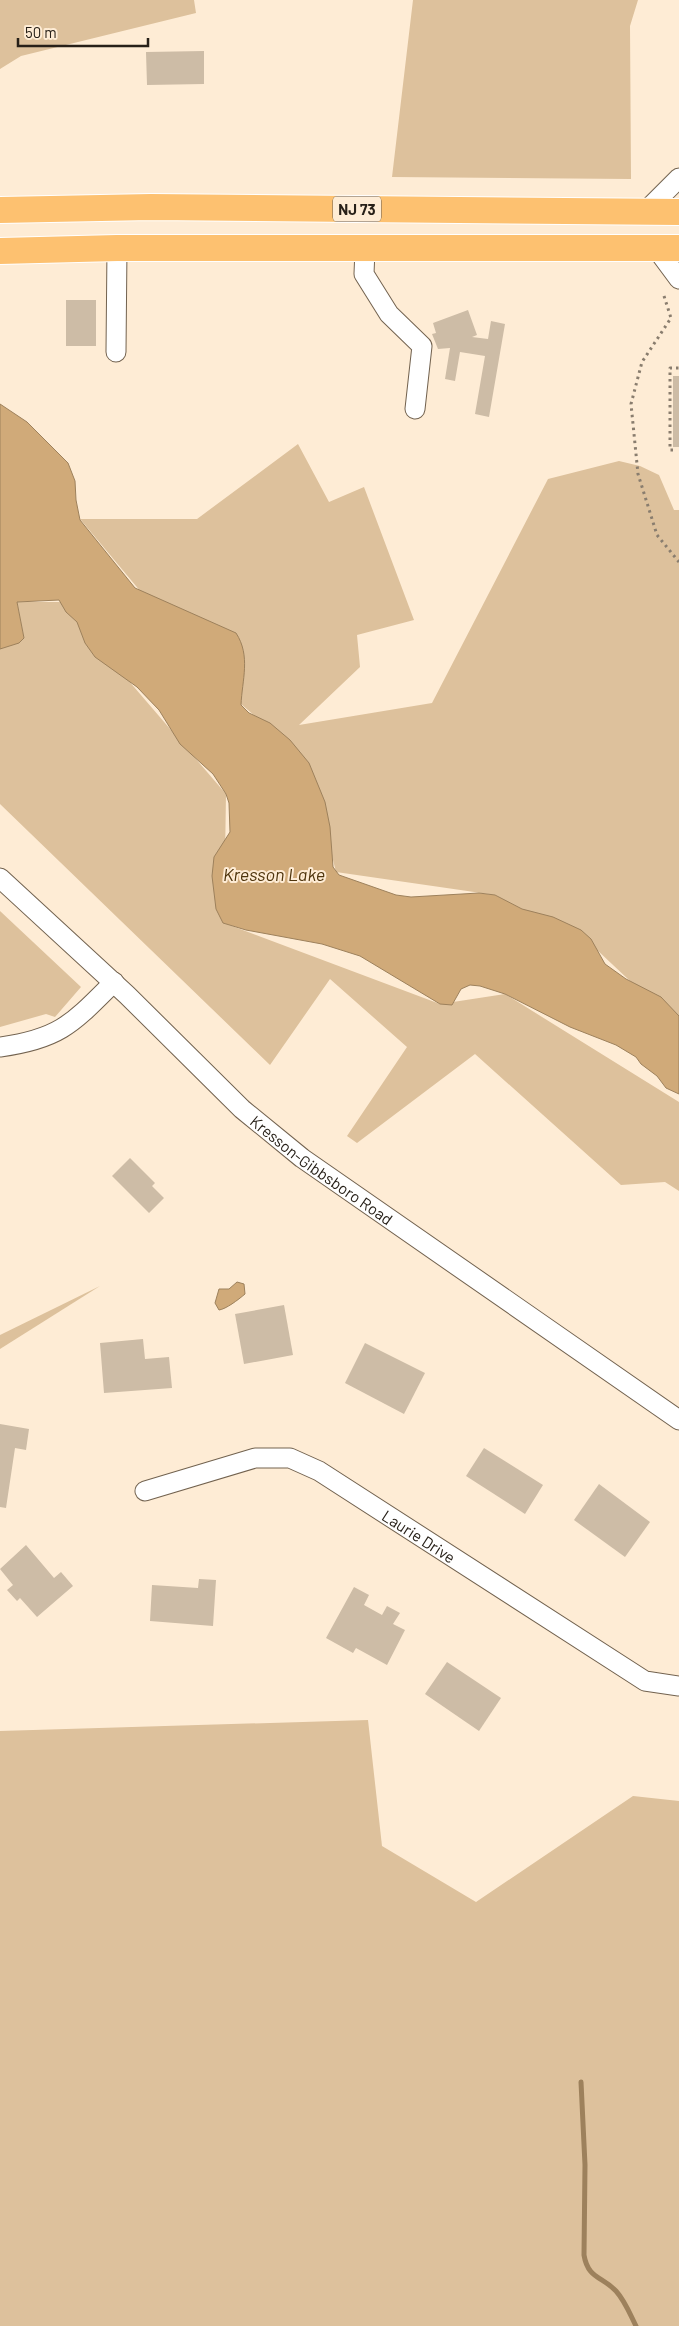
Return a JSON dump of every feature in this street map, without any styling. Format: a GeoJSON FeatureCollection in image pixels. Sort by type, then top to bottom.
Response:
{"type":"FeatureCollection","features":[{"type":"Feature","properties":{"kind":"highway","name":"NJ 73"},"geometry":{"type":"LineString","coordinates":[[0,210],[161,207],[679,212]]}},
{"type":"Feature","properties":{"kind":"highway"},"geometry":{"type":"LineString","coordinates":[[0,251],[118,248],[668,248]]}},
{"type":"Feature","properties":{"kind":"street"},"geometry":{"type":"LineString","coordinates":[[644,212],[679,178]]}},
{"type":"Feature","properties":{"kind":"street"},"geometry":{"type":"LineString","coordinates":[[116,352],[115,292],[118,248]]}},
{"type":"Feature","properties":{"kind":"street"},"geometry":{"type":"LineString","coordinates":[[668,248],[679,280]]}},
{"type":"Feature","properties":{"kind":"street"},"geometry":{"type":"LineString","coordinates":[[365,249],[364,274],[389,314],[422,346],[415,409]]}},
{"type":"Feature","properties":{"kind":"street","name":"Kresson-Gibbsboro Road"},"geometry":{"type":"LineString","coordinates":[[0,878],[114,982],[242,1109],[302,1158],[679,1420]]}},
{"type":"Feature","properties":{"kind":"street"},"geometry":{"type":"LineString","coordinates":[[0,1047],[26,1044],[52,1035],[74,1022],[114,982]]}},
{"type":"Feature","properties":{"kind":"street","name":"Laurie Drive"},"geometry":{"type":"LineString","coordinates":[[145,1491],[255,1458],[290,1458],[319,1471],[645,1681],[679,1686]]}},
{"type":"Feature","properties":{"kind":"path"},"geometry":{"type":"LineString","coordinates":[[664,296],[671,318],[642,362],[631,404],[638,474],[657,536],[679,562]]}},
{"type":"Feature","properties":{"kind":"path"},"geometry":{"type":"LineString","coordinates":[[673,450],[670,450],[670,368],[679,368]]}},
{"type":"Feature","properties":{"kind":"shaded area"},"geometry":{"type":"Polygon","coordinates":[[[0,0],[194,0],[196,13],[21,56],[0,69],[0,0]]]}},
{"type":"Feature","properties":{"kind":"shaded area"},"geometry":{"type":"Polygon","coordinates":[[[413,0],[638,0],[630,26],[631,179],[392,177],[413,0]]]}},
{"type":"Feature","properties":{"kind":"shaded area"},"geometry":{"type":"Polygon","coordinates":[[[298,444],[329,502],[364,487],[414,620],[357,635],[360,667],[299,725],[432,703],[548,479],[619,461],[640,466],[659,475],[674,510],[679,510],[679,1027],[596,949],[495,895],[336,872],[309,763],[241,704],[141,592],[80,519],[197,519],[298,444]]]}},
{"type":"Feature","properties":{"kind":"shaded area"},"geometry":{"type":"Polygon","coordinates":[[[17,602],[61,602],[226,794],[224,923],[440,1004],[505,994],[679,1102],[679,1191],[665,1182],[621,1185],[475,1054],[357,1143],[347,1136],[407,1047],[330,979],[270,1065],[0,804],[0,647],[24,638],[17,602]]]}},
{"type":"Feature","properties":{"kind":"shaded area"},"geometry":{"type":"Polygon","coordinates":[[[0,911],[81,987],[55,1017],[46,1014],[0,1027],[0,911]]]}},
{"type":"Feature","properties":{"kind":"shaded area"},"geometry":{"type":"Polygon","coordinates":[[[100,1286],[0,1349],[0,1335],[100,1286]]]}},
{"type":"Feature","properties":{"kind":"shaded area"},"geometry":{"type":"Polygon","coordinates":[[[368,1720],[382,1846],[476,1902],[633,1796],[679,1801],[679,2326],[0,2326],[0,1731],[368,1720]]]}},
{"type":"Feature","properties":{"kind":"water","name":"Kresson Lake"},"geometry":{"type":"Polygon","coordinates":[[[0,404],[27,422],[68,463],[75,481],[80,520],[135,588],[236,633],[241,642],[244,659],[241,705],[249,713],[270,723],[290,740],[309,763],[325,802],[330,827],[333,867],[339,875],[396,895],[411,897],[479,893],[495,895],[522,909],[553,917],[581,930],[591,939],[605,964],[626,979],[661,997],[679,1016],[679,1094],[666,1088],[657,1076],[641,1064],[636,1057],[616,1045],[570,1027],[505,994],[480,986],[470,985],[461,989],[452,1005],[440,1004],[360,956],[322,944],[246,930],[223,923],[216,909],[212,876],[214,857],[230,832],[229,803],[226,794],[213,774],[180,744],[159,710],[137,687],[95,657],[85,643],[77,622],[66,612],[59,600],[17,602],[24,638],[19,643],[0,649],[0,404]]]}},
{"type":"Feature","properties":{"kind":"water"},"geometry":{"type":"Polygon","coordinates":[[[237,1282],[244,1284],[245,1294],[219,1310],[215,1303],[219,1289],[229,1289],[237,1282]]]}},
{"type":"Feature","properties":{"kind":"building"},"geometry":{"type":"Polygon","coordinates":[[[204,51],[204,84],[147,85],[146,52],[204,51]]]}},
{"type":"Feature","properties":{"kind":"building"},"geometry":{"type":"Polygon","coordinates":[[[66,300],[96,300],[96,346],[66,346],[66,300]]]}},
{"type":"Feature","properties":{"kind":"building"},"geometry":{"type":"Polygon","coordinates":[[[468,310],[477,335],[472,337],[488,339],[491,321],[505,324],[489,417],[475,414],[485,356],[460,352],[455,381],[445,379],[450,348],[438,349],[432,334],[436,333],[433,323],[468,310]]]}},
{"type":"Feature","properties":{"kind":"building"},"geometry":{"type":"Polygon","coordinates":[[[673,376],[679,376],[679,447],[673,447],[673,376]]]}},
{"type":"Feature","properties":{"kind":"building"},"geometry":{"type":"Polygon","coordinates":[[[130,1158],[155,1183],[152,1186],[164,1198],[149,1213],[112,1176],[130,1158]]]}},
{"type":"Feature","properties":{"kind":"building"},"geometry":{"type":"Polygon","coordinates":[[[284,1305],[293,1355],[244,1364],[235,1314],[284,1305]]]}},
{"type":"Feature","properties":{"kind":"building"},"geometry":{"type":"Polygon","coordinates":[[[143,1339],[145,1359],[169,1357],[172,1388],[104,1393],[100,1343],[143,1339]]]}},
{"type":"Feature","properties":{"kind":"building"},"geometry":{"type":"Polygon","coordinates":[[[365,1343],[425,1373],[404,1414],[345,1383],[365,1343]]]}},
{"type":"Feature","properties":{"kind":"building"},"geometry":{"type":"Polygon","coordinates":[[[0,1424],[29,1429],[26,1450],[15,1448],[6,1508],[0,1507],[0,1424]]]}},
{"type":"Feature","properties":{"kind":"building"},"geometry":{"type":"Polygon","coordinates":[[[484,1448],[543,1485],[525,1514],[466,1476],[484,1448]]]}},
{"type":"Feature","properties":{"kind":"building"},"geometry":{"type":"Polygon","coordinates":[[[599,1484],[650,1522],[625,1557],[574,1520],[599,1484]]]}},
{"type":"Feature","properties":{"kind":"building"},"geometry":{"type":"Polygon","coordinates":[[[26,1545],[54,1578],[61,1572],[73,1586],[37,1617],[20,1598],[17,1601],[7,1590],[13,1585],[0,1569],[26,1545]]]}},
{"type":"Feature","properties":{"kind":"building"},"geometry":{"type":"Polygon","coordinates":[[[199,1579],[216,1580],[213,1626],[150,1621],[152,1585],[198,1588],[199,1579]]]}},
{"type":"Feature","properties":{"kind":"building"},"geometry":{"type":"Polygon","coordinates":[[[354,1587],[369,1595],[364,1605],[382,1615],[387,1606],[400,1613],[393,1624],[405,1630],[387,1665],[356,1648],[353,1653],[326,1638],[354,1587]]]}},
{"type":"Feature","properties":{"kind":"building"},"geometry":{"type":"Polygon","coordinates":[[[447,1662],[501,1698],[479,1731],[425,1694],[447,1662]]]}},
{"type":"Feature","properties":{"kind":"waterway"},"geometry":{"type":"LineString","coordinates":[[581,2082],[585,2165],[584,2255],[592,2273],[611,2286],[619,2295],[636,2326]]}}]}
